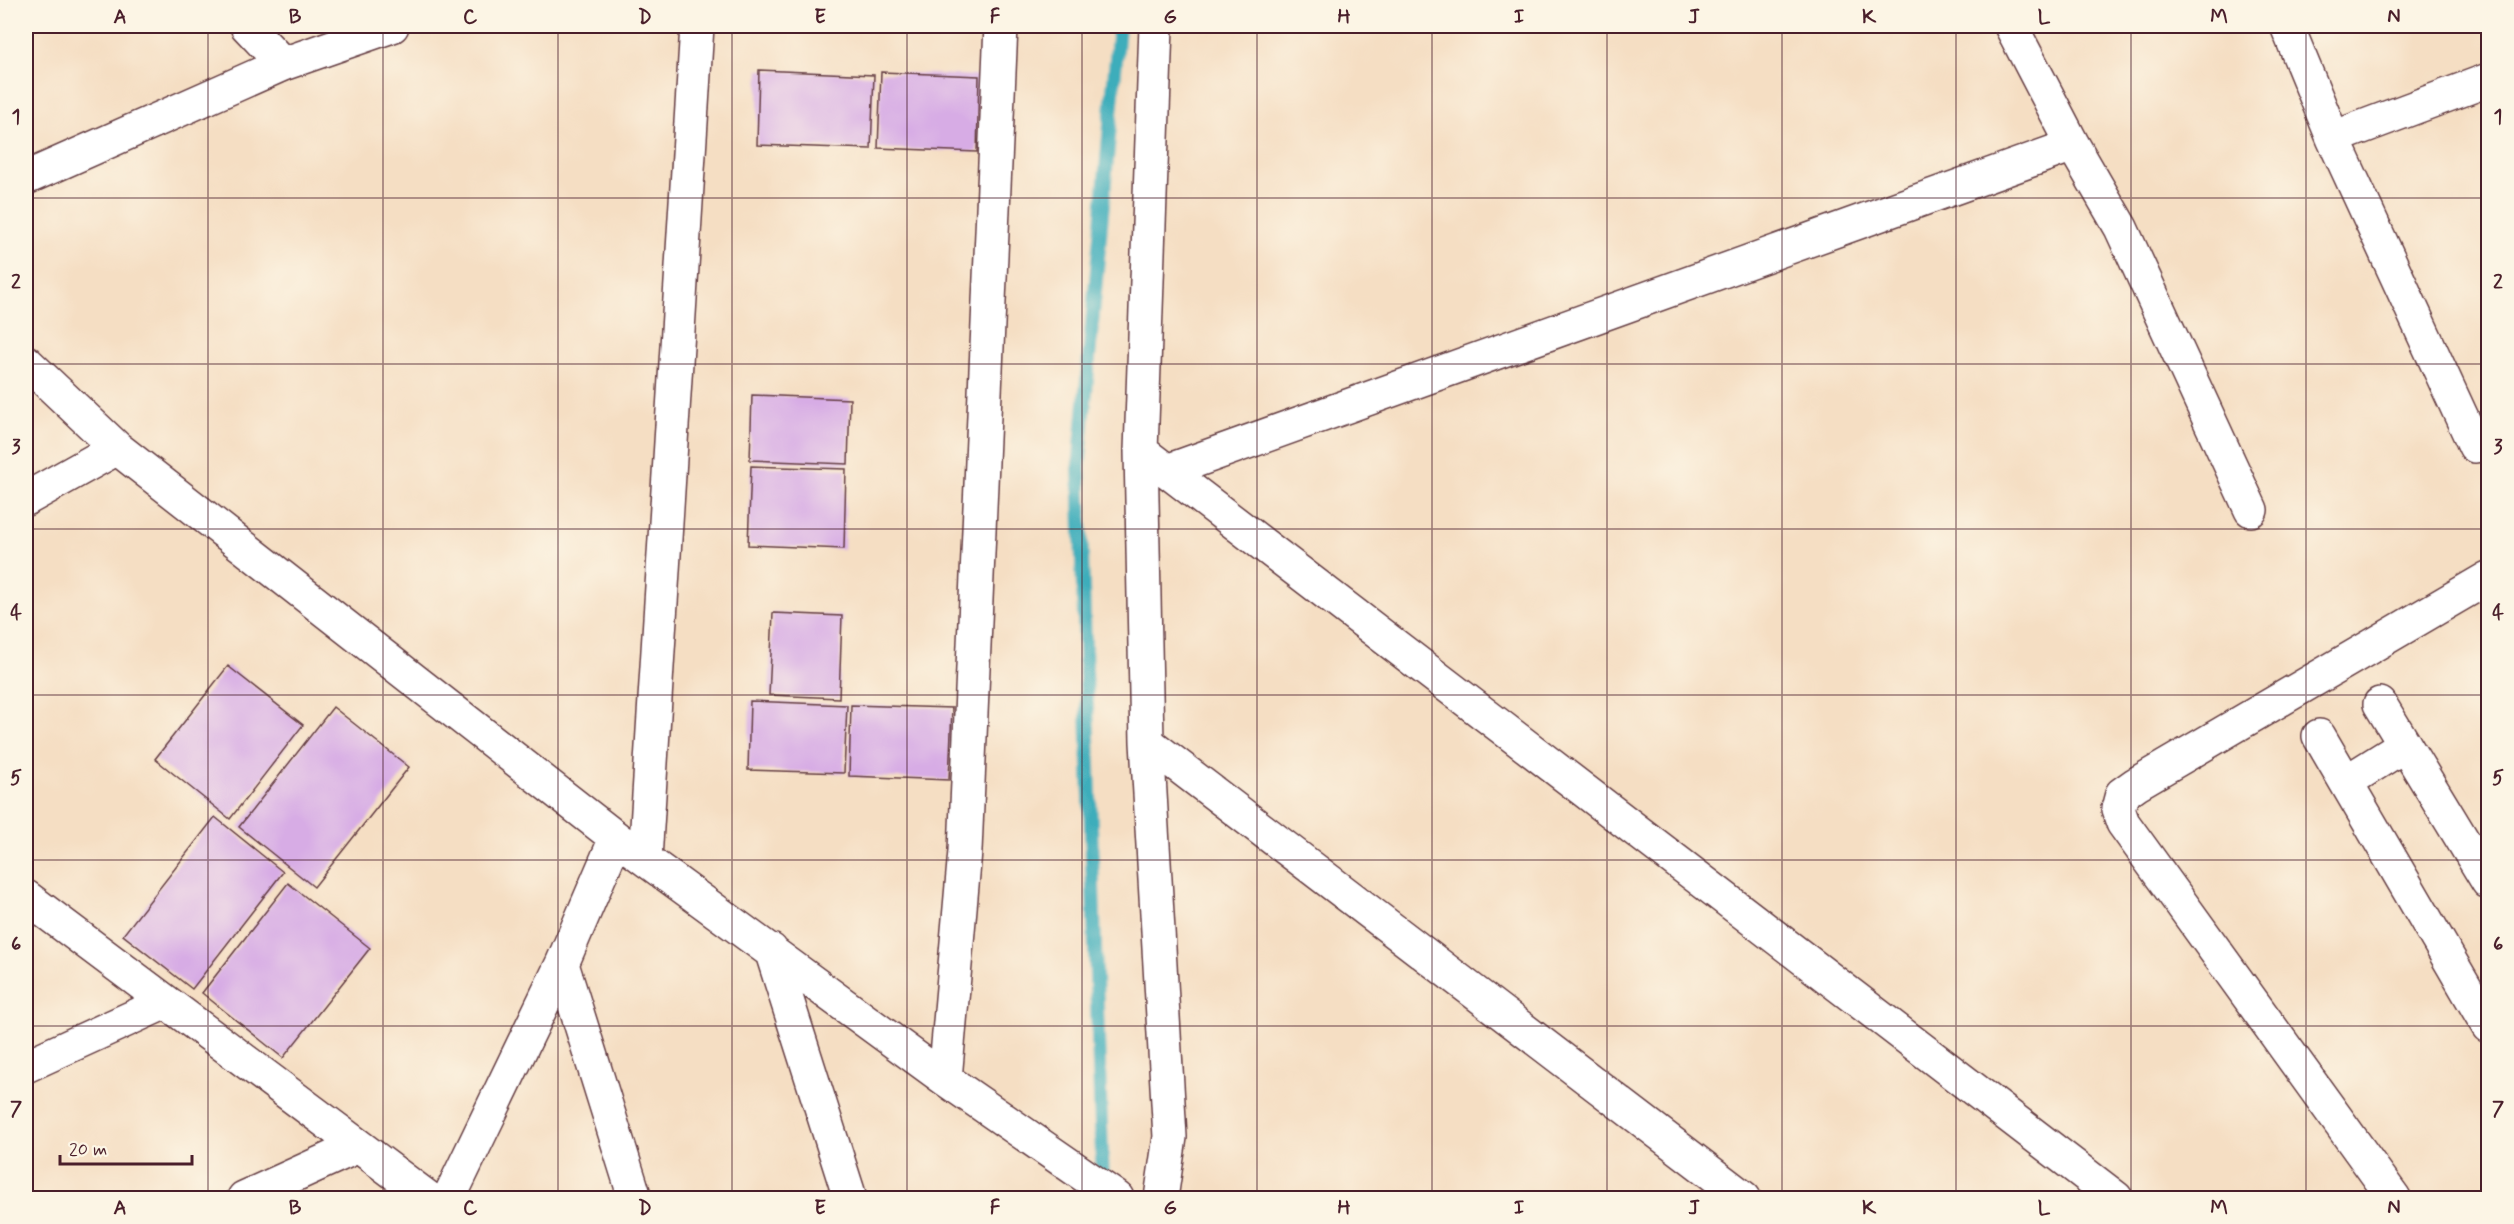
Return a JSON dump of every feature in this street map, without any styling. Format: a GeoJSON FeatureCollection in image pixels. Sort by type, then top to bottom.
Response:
{"type":"FeatureCollection","features":[{"type":"Feature","properties":{"kind":"street"},"geometry":{"type":"LineString","coordinates":[[247,26],[283,64]]}},
{"type":"Feature","properties":{"kind":"street"},"geometry":{"type":"LineString","coordinates":[[26,178],[283,64],[392,26]]}},
{"type":"Feature","properties":{"kind":"street"},"geometry":{"type":"LineString","coordinates":[[645,859],[697,26]]}},
{"type":"Feature","properties":{"kind":"street"},"geometry":{"type":"LineString","coordinates":[[945,1079],[965,851],[1001,26]]}},
{"type":"Feature","properties":{"kind":"street"},"geometry":{"type":"LineString","coordinates":[[1156,26],[1141,450],[1147,742],[1170,1137],[1161,1198]]}},
{"type":"Feature","properties":{"kind":"street"},"geometry":{"type":"LineString","coordinates":[[2011,26],[2073,145],[2121,228],[2251,510]]}},
{"type":"Feature","properties":{"kind":"street"},"geometry":{"type":"LineString","coordinates":[[2287,26],[2333,138],[2475,446]]}},
{"type":"Feature","properties":{"kind":"street"},"geometry":{"type":"LineString","coordinates":[[2333,138],[2488,80]]}},
{"type":"Feature","properties":{"kind":"street"},"geometry":{"type":"LineString","coordinates":[[1167,471],[2073,145]]}},
{"type":"Feature","properties":{"kind":"street"},"geometry":{"type":"LineString","coordinates":[[26,362],[117,448],[616,838],[945,1079],[1117,1198]]}},
{"type":"Feature","properties":{"kind":"street"},"geometry":{"type":"LineString","coordinates":[[26,499],[117,448]]}},
{"type":"Feature","properties":{"kind":"street"},"geometry":{"type":"LineString","coordinates":[[1141,450],[2116,1198]]}},
{"type":"Feature","properties":{"kind":"street"},"geometry":{"type":"LineString","coordinates":[[2394,1198],[2122,823],[2118,809],[2122,794],[2136,784],[2488,578]]}},
{"type":"Feature","properties":{"kind":"street"},"geometry":{"type":"LineString","coordinates":[[2380,704],[2488,882]]}},
{"type":"Feature","properties":{"kind":"street"},"geometry":{"type":"LineString","coordinates":[[2319,736],[2488,1026]]}},
{"type":"Feature","properties":{"kind":"street"},"geometry":{"type":"LineString","coordinates":[[1147,742],[1744,1198]]}},
{"type":"Feature","properties":{"kind":"street"},"geometry":{"type":"LineString","coordinates":[[2346,782],[2405,745]]}},
{"type":"Feature","properties":{"kind":"street"},"geometry":{"type":"LineString","coordinates":[[449,1198],[562,964],[616,838]]}},
{"type":"Feature","properties":{"kind":"street"},"geometry":{"type":"LineString","coordinates":[[26,897],[428,1198]]}},
{"type":"Feature","properties":{"kind":"street"},"geometry":{"type":"LineString","coordinates":[[771,950],[850,1198]]}},
{"type":"Feature","properties":{"kind":"street"},"geometry":{"type":"LineString","coordinates":[[562,964],[635,1198]]}},
{"type":"Feature","properties":{"kind":"street"},"geometry":{"type":"LineString","coordinates":[[26,1066],[166,1002]]}},
{"type":"Feature","properties":{"kind":"street"},"geometry":{"type":"LineString","coordinates":[[244,1198],[358,1146]]}},
{"type":"Feature","properties":{"kind":"building"},"geometry":{"type":"Polygon","coordinates":[[[759,70],[874,75],[871,149],[757,145],[759,70]]]}},
{"type":"Feature","properties":{"kind":"building"},"geometry":{"type":"Polygon","coordinates":[[[881,72],[979,76],[977,152],[878,148],[881,72]]]}},
{"type":"Feature","properties":{"kind":"building"},"geometry":{"type":"Polygon","coordinates":[[[752,395],[850,399],[848,464],[750,460],[752,395]]]}},
{"type":"Feature","properties":{"kind":"building"},"geometry":{"type":"Polygon","coordinates":[[[751,466],[846,469],[844,549],[748,545],[751,466]]]}},
{"type":"Feature","properties":{"kind":"building"},"geometry":{"type":"Polygon","coordinates":[[[773,613],[842,616],[839,698],[769,695],[773,613]]]}},
{"type":"Feature","properties":{"kind":"building"},"geometry":{"type":"Polygon","coordinates":[[[228,666],[303,725],[230,819],[155,759],[228,666]]]}},
{"type":"Feature","properties":{"kind":"building"},"geometry":{"type":"Polygon","coordinates":[[[750,701],[847,705],[844,773],[748,770],[750,701]]]}},
{"type":"Feature","properties":{"kind":"building"},"geometry":{"type":"Polygon","coordinates":[[[851,705],[952,708],[949,780],[849,776],[851,705]]]}},
{"type":"Feature","properties":{"kind":"building"},"geometry":{"type":"Polygon","coordinates":[[[333,707],[409,767],[314,887],[239,827],[333,707]]]}},
{"type":"Feature","properties":{"kind":"building"},"geometry":{"type":"Polygon","coordinates":[[[215,817],[283,872],[192,989],[123,935],[215,817]]]}},
{"type":"Feature","properties":{"kind":"building"},"geometry":{"type":"Polygon","coordinates":[[[288,883],[370,948],[283,1058],[202,993],[288,883]]]}},
{"type":"Feature","properties":{"kind":"waterway"},"geometry":{"type":"LineString","coordinates":[[1103,1185],[1079,468],[1119,26]]}}]}
